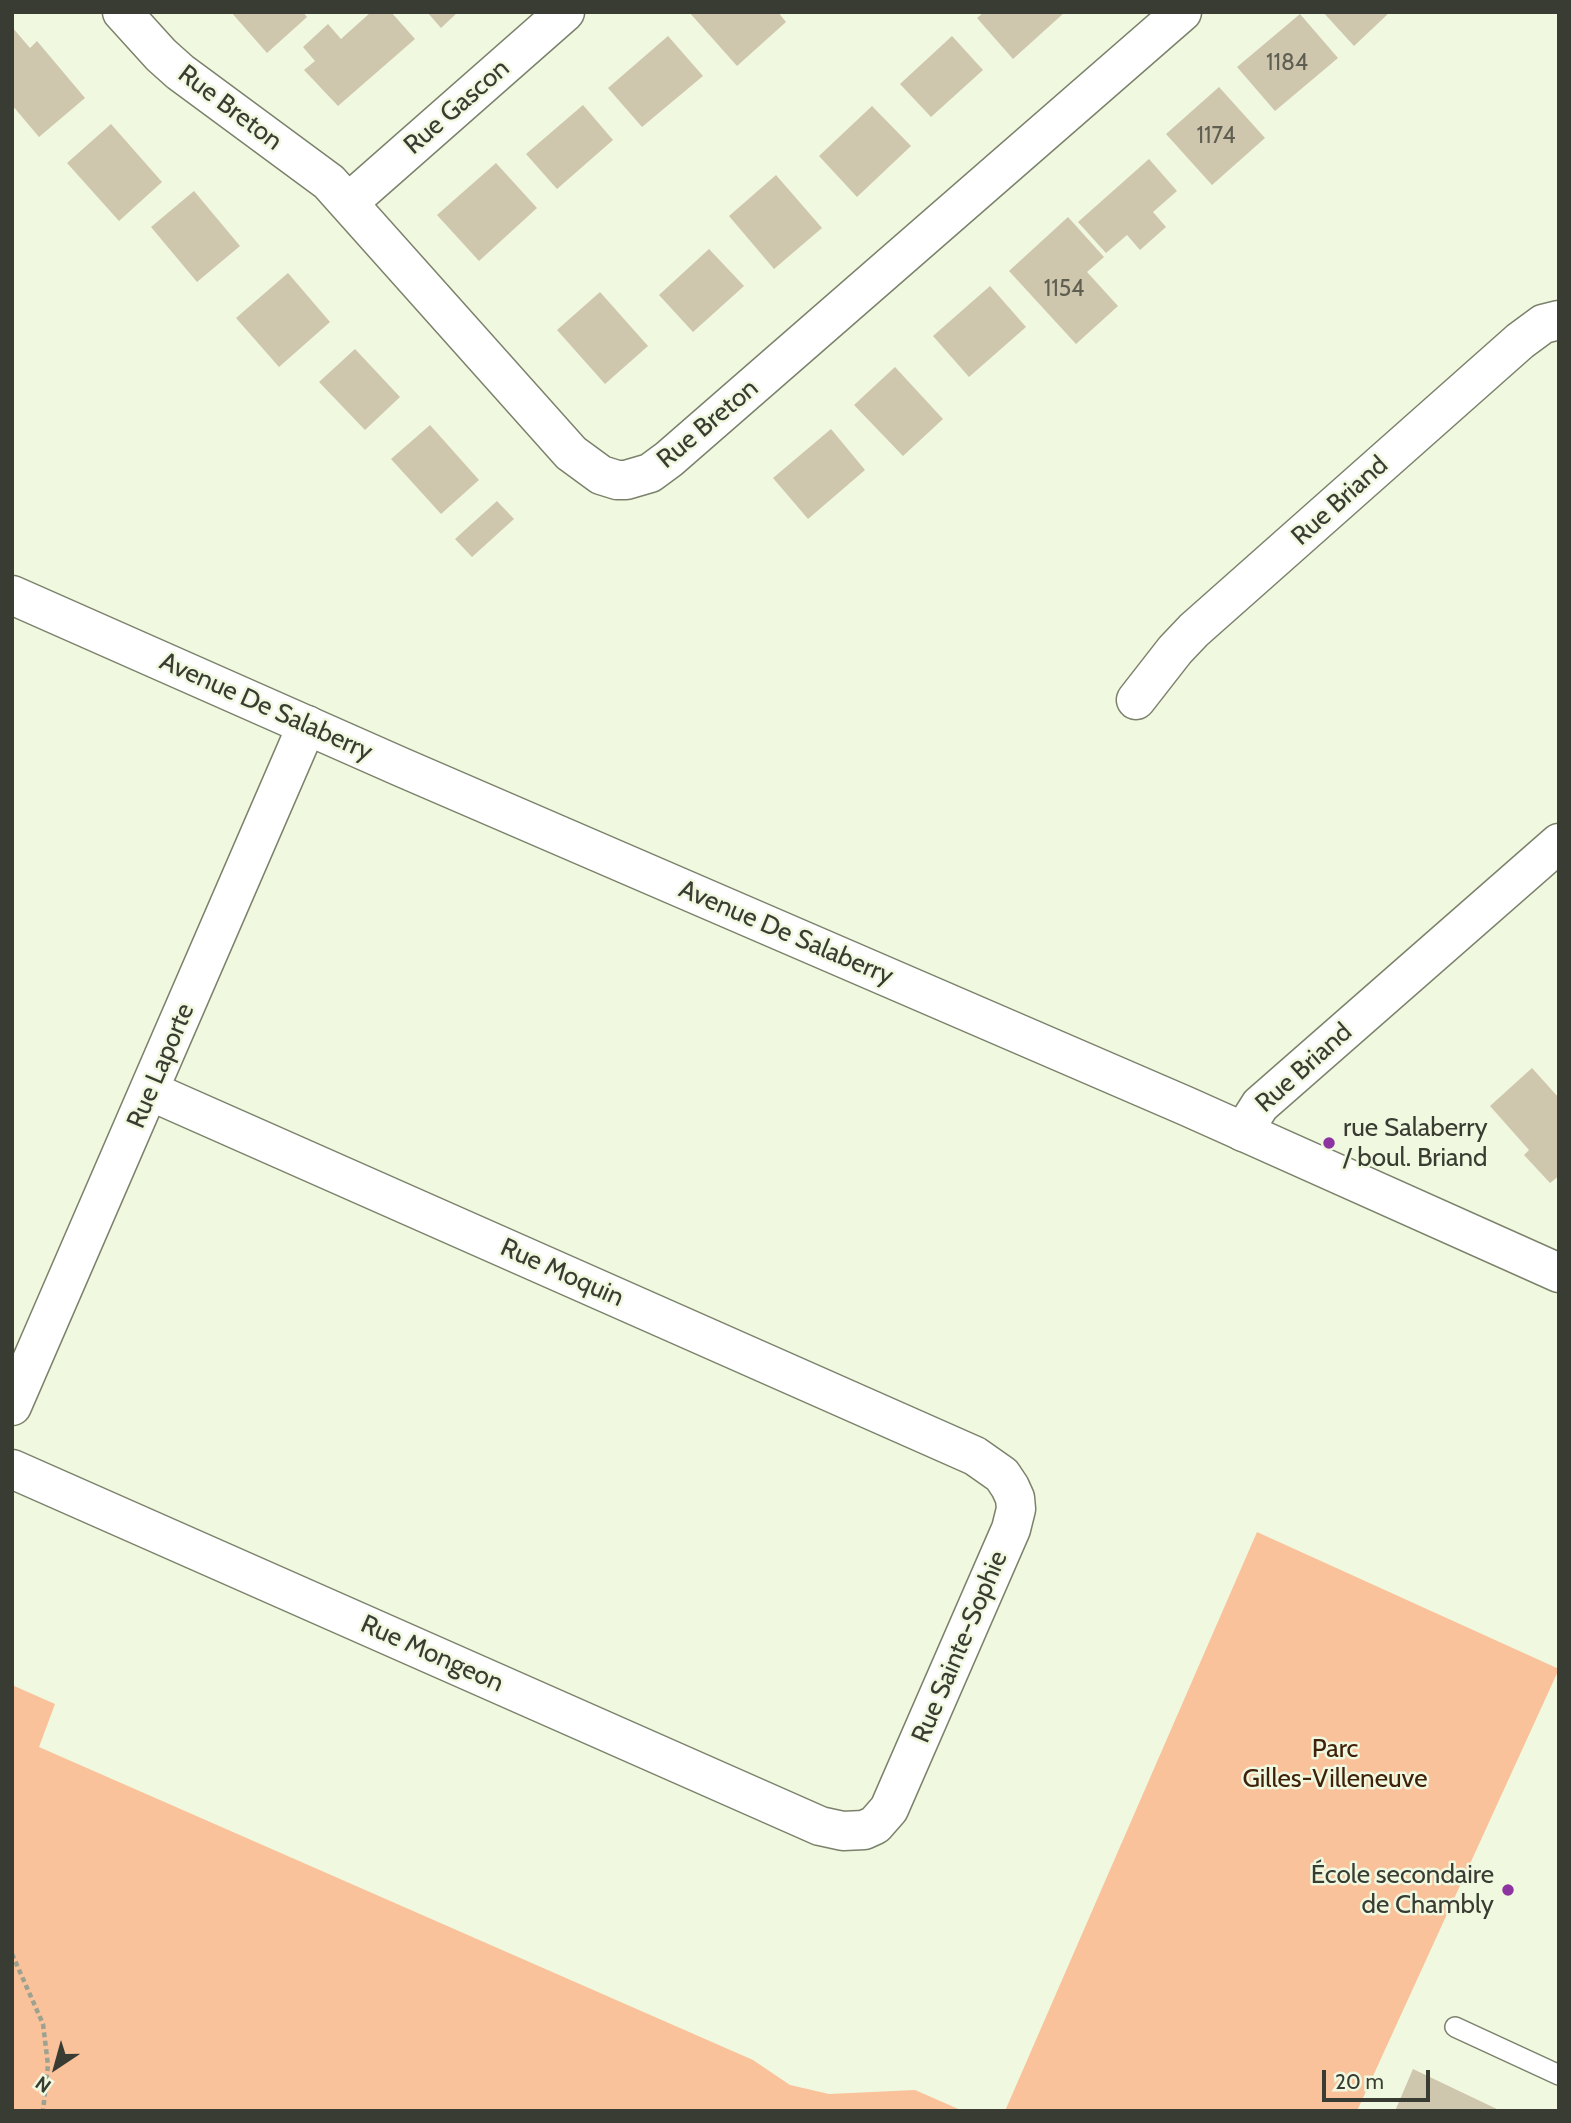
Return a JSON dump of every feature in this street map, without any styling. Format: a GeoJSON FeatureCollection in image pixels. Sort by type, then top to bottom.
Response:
{"type":"FeatureCollection","features":[{"type":"Feature","properties":{"kind":"street","name":"Rue Breton"},"geometry":{"type":"LineString","coordinates":[[122,12],[146,40],[180,72],[329,182],[571,453],[600,475],[617,480],[650,473],[669,459],[1182,12]]}},
{"type":"Feature","properties":{"kind":"street","name":"Rue Gascon"},"geometry":{"type":"LineString","coordinates":[[348,202],[565,12]]}},
{"type":"Feature","properties":{"kind":"street","name":"Rue Briand"},"geometry":{"type":"LineString","coordinates":[[1136,700],[1194,630],[1520,341],[1544,324],[1559,320]]}},
{"type":"Feature","properties":{"kind":"street","name":"Avenue De Salaberry"},"geometry":{"type":"LineString","coordinates":[[12,595],[1243,1132],[1559,1273]]}},
{"type":"Feature","properties":{"kind":"street","name":"Rue Laporte"},"geometry":{"type":"LineString","coordinates":[[12,1406],[307,725]]}},
{"type":"Feature","properties":{"kind":"street","name":"Rue Briand"},"geometry":{"type":"LineString","coordinates":[[1243,1132],[1260,1105],[1559,843]]}},
{"type":"Feature","properties":{"kind":"street","name":"Rue Moquin"},"geometry":{"type":"LineString","coordinates":[[150,1091],[975,1456]]}},
{"type":"Feature","properties":{"kind":"street","name":"Rue Sainte-Sophie"},"geometry":{"type":"LineString","coordinates":[[854,1831],[875,1825],[890,1809],[1011,1529],[1016,1509],[1010,1487],[1002,1475],[975,1456]]}},
{"type":"Feature","properties":{"kind":"street","name":"Rue Mongeon"},"geometry":{"type":"LineString","coordinates":[[12,1469],[820,1826],[854,1831]]}},
{"type":"Feature","properties":{"kind":"lane"},"geometry":{"type":"LineString","coordinates":[[1455,2027],[1559,2075]]}},
{"type":"Feature","properties":{"kind":"path"},"geometry":{"type":"LineString","coordinates":[[12,1954],[43,2024],[48,2065],[43,2111]]}},
{"type":"Feature","properties":{"kind":"green space","name":"Parc Gilles-Villeneuve"},"geometry":{"type":"Polygon","coordinates":[[[1257,1532],[1559,1669],[1357,2111],[1005,2111],[1257,1532]]]}},
{"type":"Feature","properties":{"kind":"green space"},"geometry":{"type":"Polygon","coordinates":[[[12,1685],[55,1704],[39,1747],[753,2060],[790,2085],[829,2094],[915,2090],[963,2111],[12,2111],[12,1685]]]}},
{"type":"Feature","properties":{"kind":"building"},"geometry":{"type":"Polygon","coordinates":[[[231,12],[303,12],[307,17],[267,53],[231,12]]]}},
{"type":"Feature","properties":{"kind":"building"},"geometry":{"type":"Polygon","coordinates":[[[371,12],[391,12],[415,39],[338,106],[304,70],[315,61],[303,47],[328,24],[341,39],[371,12]]]}},
{"type":"Feature","properties":{"kind":"building"},"geometry":{"type":"Polygon","coordinates":[[[427,12],[458,12],[441,28],[427,12]]]}},
{"type":"Feature","properties":{"kind":"building"},"geometry":{"type":"Polygon","coordinates":[[[689,12],[778,12],[786,22],[737,66],[689,12]]]}},
{"type":"Feature","properties":{"kind":"building"},"geometry":{"type":"Polygon","coordinates":[[[984,12],[1065,12],[1013,59],[977,18],[984,12]]]}},
{"type":"Feature","properties":{"kind":"building"},"geometry":{"type":"Polygon","coordinates":[[[1323,12],[1390,12],[1354,46],[1323,12]]]}},
{"type":"Feature","properties":{"kind":"building"},"geometry":{"type":"Polygon","coordinates":[[[1300,14],[1338,58],[1275,111],[1237,67],[1300,14]]]}},
{"type":"Feature","properties":{"kind":"building"},"geometry":{"type":"Polygon","coordinates":[[[12,27],[30,48],[37,41],[85,98],[39,137],[12,105],[12,27]]]}},
{"type":"Feature","properties":{"kind":"building"},"geometry":{"type":"Polygon","coordinates":[[[668,36],[703,76],[642,127],[608,88],[668,36]]]}},
{"type":"Feature","properties":{"kind":"building"},"geometry":{"type":"Polygon","coordinates":[[[952,36],[983,70],[931,117],[900,84],[952,36]]]}},
{"type":"Feature","properties":{"kind":"building"},"geometry":{"type":"Polygon","coordinates":[[[1219,87],[1265,138],[1212,185],[1166,134],[1219,87]]]}},
{"type":"Feature","properties":{"kind":"building"},"geometry":{"type":"Polygon","coordinates":[[[583,105],[613,140],[557,189],[526,154],[583,105]]]}},
{"type":"Feature","properties":{"kind":"building"},"geometry":{"type":"Polygon","coordinates":[[[872,106],[911,146],[857,197],[819,156],[872,106]]]}},
{"type":"Feature","properties":{"kind":"building"},"geometry":{"type":"Polygon","coordinates":[[[111,124],[162,182],[119,221],[67,163],[111,124]]]}},
{"type":"Feature","properties":{"kind":"building"},"geometry":{"type":"Polygon","coordinates":[[[1149,159],[1177,191],[1153,212],[1166,227],[1140,250],[1127,235],[1106,253],[1078,222],[1149,159]]]}},
{"type":"Feature","properties":{"kind":"building"},"geometry":{"type":"Polygon","coordinates":[[[496,163],[537,208],[479,261],[437,215],[496,163]]]}},
{"type":"Feature","properties":{"kind":"building"},"geometry":{"type":"Polygon","coordinates":[[[776,175],[822,228],[774,269],[729,216],[776,175]]]}},
{"type":"Feature","properties":{"kind":"building"},"geometry":{"type":"Polygon","coordinates":[[[194,191],[240,246],[197,282],[151,227],[194,191]]]}},
{"type":"Feature","properties":{"kind":"building"},"geometry":{"type":"Polygon","coordinates":[[[1068,217],[1104,257],[1087,272],[1118,306],[1076,344],[1009,271],[1068,217]]]}},
{"type":"Feature","properties":{"kind":"building"},"geometry":{"type":"Polygon","coordinates":[[[709,249],[744,286],[693,332],[659,295],[709,249]]]}},
{"type":"Feature","properties":{"kind":"building"},"geometry":{"type":"Polygon","coordinates":[[[288,273],[330,322],[279,367],[236,318],[288,273]]]}},
{"type":"Feature","properties":{"kind":"building"},"geometry":{"type":"Polygon","coordinates":[[[990,286],[1026,327],[969,377],[933,336],[990,286]]]}},
{"type":"Feature","properties":{"kind":"building"},"geometry":{"type":"Polygon","coordinates":[[[600,292],[648,346],[605,384],[557,330],[600,292]]]}},
{"type":"Feature","properties":{"kind":"building"},"geometry":{"type":"Polygon","coordinates":[[[355,349],[400,397],[365,430],[319,382],[355,349]]]}},
{"type":"Feature","properties":{"kind":"building"},"geometry":{"type":"Polygon","coordinates":[[[895,367],[943,419],[903,456],[854,405],[895,367]]]}},
{"type":"Feature","properties":{"kind":"building"},"geometry":{"type":"Polygon","coordinates":[[[430,425],[479,480],[441,514],[391,459],[430,425]]]}},
{"type":"Feature","properties":{"kind":"building"},"geometry":{"type":"Polygon","coordinates":[[[831,429],[865,470],[808,519],[773,478],[831,429]]]}},
{"type":"Feature","properties":{"kind":"building"},"geometry":{"type":"Polygon","coordinates":[[[497,501],[514,519],[472,557],[455,539],[497,501]]]}},
{"type":"Feature","properties":{"kind":"building"},"geometry":{"type":"Polygon","coordinates":[[[1532,1068],[1559,1098],[1559,1176],[1550,1183],[1524,1155],[1529,1150],[1490,1106],[1532,1068]]]}},
{"type":"Feature","properties":{"kind":"building"},"geometry":{"type":"Polygon","coordinates":[[[1413,2069],[1501,2111],[1395,2111],[1413,2069]]]}},
{"type":"Feature","properties":{"kind":"place","name":"rue Salaberry / boul. Briand"},"geometry":{"type":"Point","coordinates":[1329,1143]}},
{"type":"Feature","properties":{"kind":"place","name":"École secondaire de Chambly"},"geometry":{"type":"Point","coordinates":[1508,1890]}}]}
